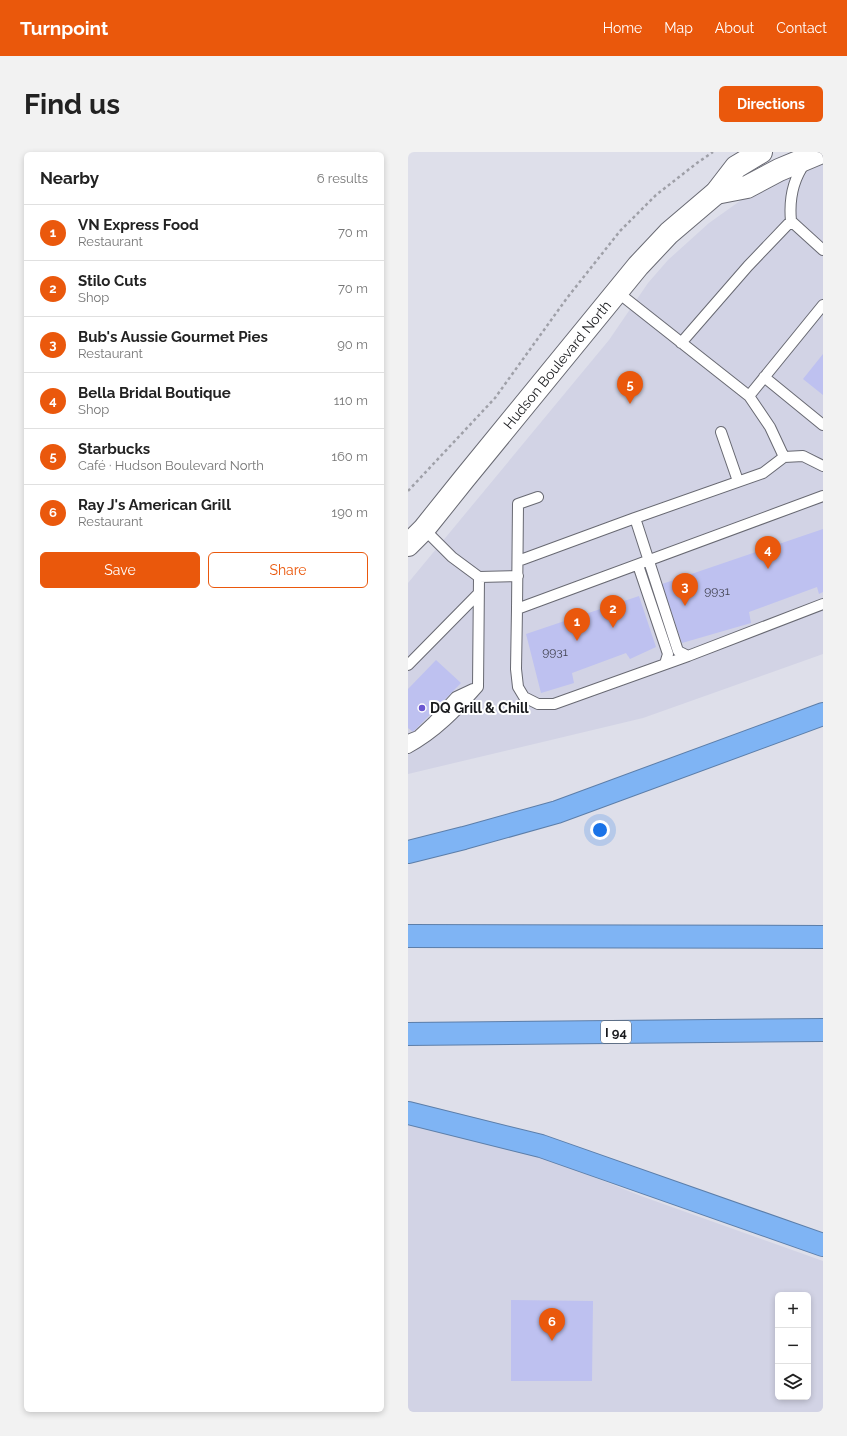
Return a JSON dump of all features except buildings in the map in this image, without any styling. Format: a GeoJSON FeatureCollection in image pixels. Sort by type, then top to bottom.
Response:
{"type":"FeatureCollection","features":[{"type":"Feature","properties":{"kind":"highway"},"geometry":{"type":"LineString","coordinates":[[408,852],[557,812],[823,714]]}},
{"type":"Feature","properties":{"kind":"highway"},"geometry":{"type":"LineString","coordinates":[[408,936],[823,937]]}},
{"type":"Feature","properties":{"kind":"highway","name":"I 94"},"geometry":{"type":"LineString","coordinates":[[408,1034],[823,1030]]}},
{"type":"Feature","properties":{"kind":"highway"},"geometry":{"type":"LineString","coordinates":[[408,1113],[541,1146],[823,1245]]}},
{"type":"Feature","properties":{"kind":"street","name":"Hudson Boulevard North"},"geometry":{"type":"LineString","coordinates":[[408,545],[424,529],[616,291],[638,266],[669,233],[716,193],[736,167],[762,152]]}},
{"type":"Feature","properties":{"kind":"street","name":"Hudson Boulevard North"},"geometry":{"type":"LineString","coordinates":[[716,193],[747,187],[818,153]]}},
{"type":"Feature","properties":{"kind":"lane"},"geometry":{"type":"LineString","coordinates":[[818,153],[802,168],[793,187],[790,201],[791,221],[823,250]]}},
{"type":"Feature","properties":{"kind":"lane"},"geometry":{"type":"LineString","coordinates":[[681,343],[748,266],[791,221]]}},
{"type":"Feature","properties":{"kind":"lane"},"geometry":{"type":"LineString","coordinates":[[616,291],[748,396],[770,427],[784,457]]}},
{"type":"Feature","properties":{"kind":"lane"},"geometry":{"type":"LineString","coordinates":[[748,396],[823,305]]}},
{"type":"Feature","properties":{"kind":"lane"},"geometry":{"type":"LineString","coordinates":[[764,377],[823,425]]}},
{"type":"Feature","properties":{"kind":"lane"},"geometry":{"type":"LineString","coordinates":[[721,432],[738,481]]}},
{"type":"Feature","properties":{"kind":"lane"},"geometry":{"type":"LineString","coordinates":[[518,561],[738,481],[764,473],[784,457],[803,456],[823,466]]}},
{"type":"Feature","properties":{"kind":"lane"},"geometry":{"type":"LineString","coordinates":[[517,609],[823,496]]}},
{"type":"Feature","properties":{"kind":"lane"},"geometry":{"type":"LineString","coordinates":[[538,497],[518,504],[516,669],[518,687],[524,697],[538,704],[554,704],[688,656],[823,604]]}},
{"type":"Feature","properties":{"kind":"lane"},"geometry":{"type":"LineString","coordinates":[[636,518],[678,651],[688,656]]}},
{"type":"Feature","properties":{"kind":"lane"},"geometry":{"type":"LineString","coordinates":[[424,529],[452,557],[479,577],[518,576]]}},
{"type":"Feature","properties":{"kind":"lane"},"geometry":{"type":"LineString","coordinates":[[638,565],[668,654],[665,664]]}},
{"type":"Feature","properties":{"kind":"lane"},"geometry":{"type":"LineString","coordinates":[[408,748],[422,741],[438,728],[478,687],[479,577]]}},
{"type":"Feature","properties":{"kind":"lane"},"geometry":{"type":"LineString","coordinates":[[408,665],[478,594]]}},
{"type":"Feature","properties":{"kind":"lane"},"geometry":{"type":"LineString","coordinates":[[408,740],[418,736],[456,697],[478,687]]}},
{"type":"Feature","properties":{"kind":"path"},"geometry":{"type":"LineString","coordinates":[[408,491],[495,398],[567,298],[620,231],[656,195],[713,152]]}},
{"type":"Feature","properties":{"kind":"shaded area"},"geometry":{"type":"Polygon","coordinates":[[[823,164],[823,654],[643,718],[408,774],[408,583],[609,340],[648,283],[668,260],[709,223],[747,196],[809,168],[823,164]]]}},
{"type":"Feature","properties":{"kind":"shaded area"},"geometry":{"type":"Polygon","coordinates":[[[408,1120],[536,1154],[641,1196],[823,1261],[823,1412],[408,1412],[408,1120]]]}},
{"type":"Feature","properties":{"kind":"place","name":"Starbucks"},"geometry":{"type":"Point","coordinates":[630,404]}},
{"type":"Feature","properties":{"kind":"place","name":"Bella Bridal Boutique"},"geometry":{"type":"Point","coordinates":[768,569]}},
{"type":"Feature","properties":{"kind":"place","name":"Bub's Aussie Gourmet Pies"},"geometry":{"type":"Point","coordinates":[685,606]}},
{"type":"Feature","properties":{"kind":"place","name":"Stilo Cuts"},"geometry":{"type":"Point","coordinates":[613,628]}},
{"type":"Feature","properties":{"kind":"place","name":"VN Express Food"},"geometry":{"type":"Point","coordinates":[577,641]}},
{"type":"Feature","properties":{"kind":"place","name":"DQ Grill & Chill"},"geometry":{"type":"Point","coordinates":[422,708]}},
{"type":"Feature","properties":{"kind":"place","name":"Ray J's American Grill"},"geometry":{"type":"Point","coordinates":[552,1341]}}]}
